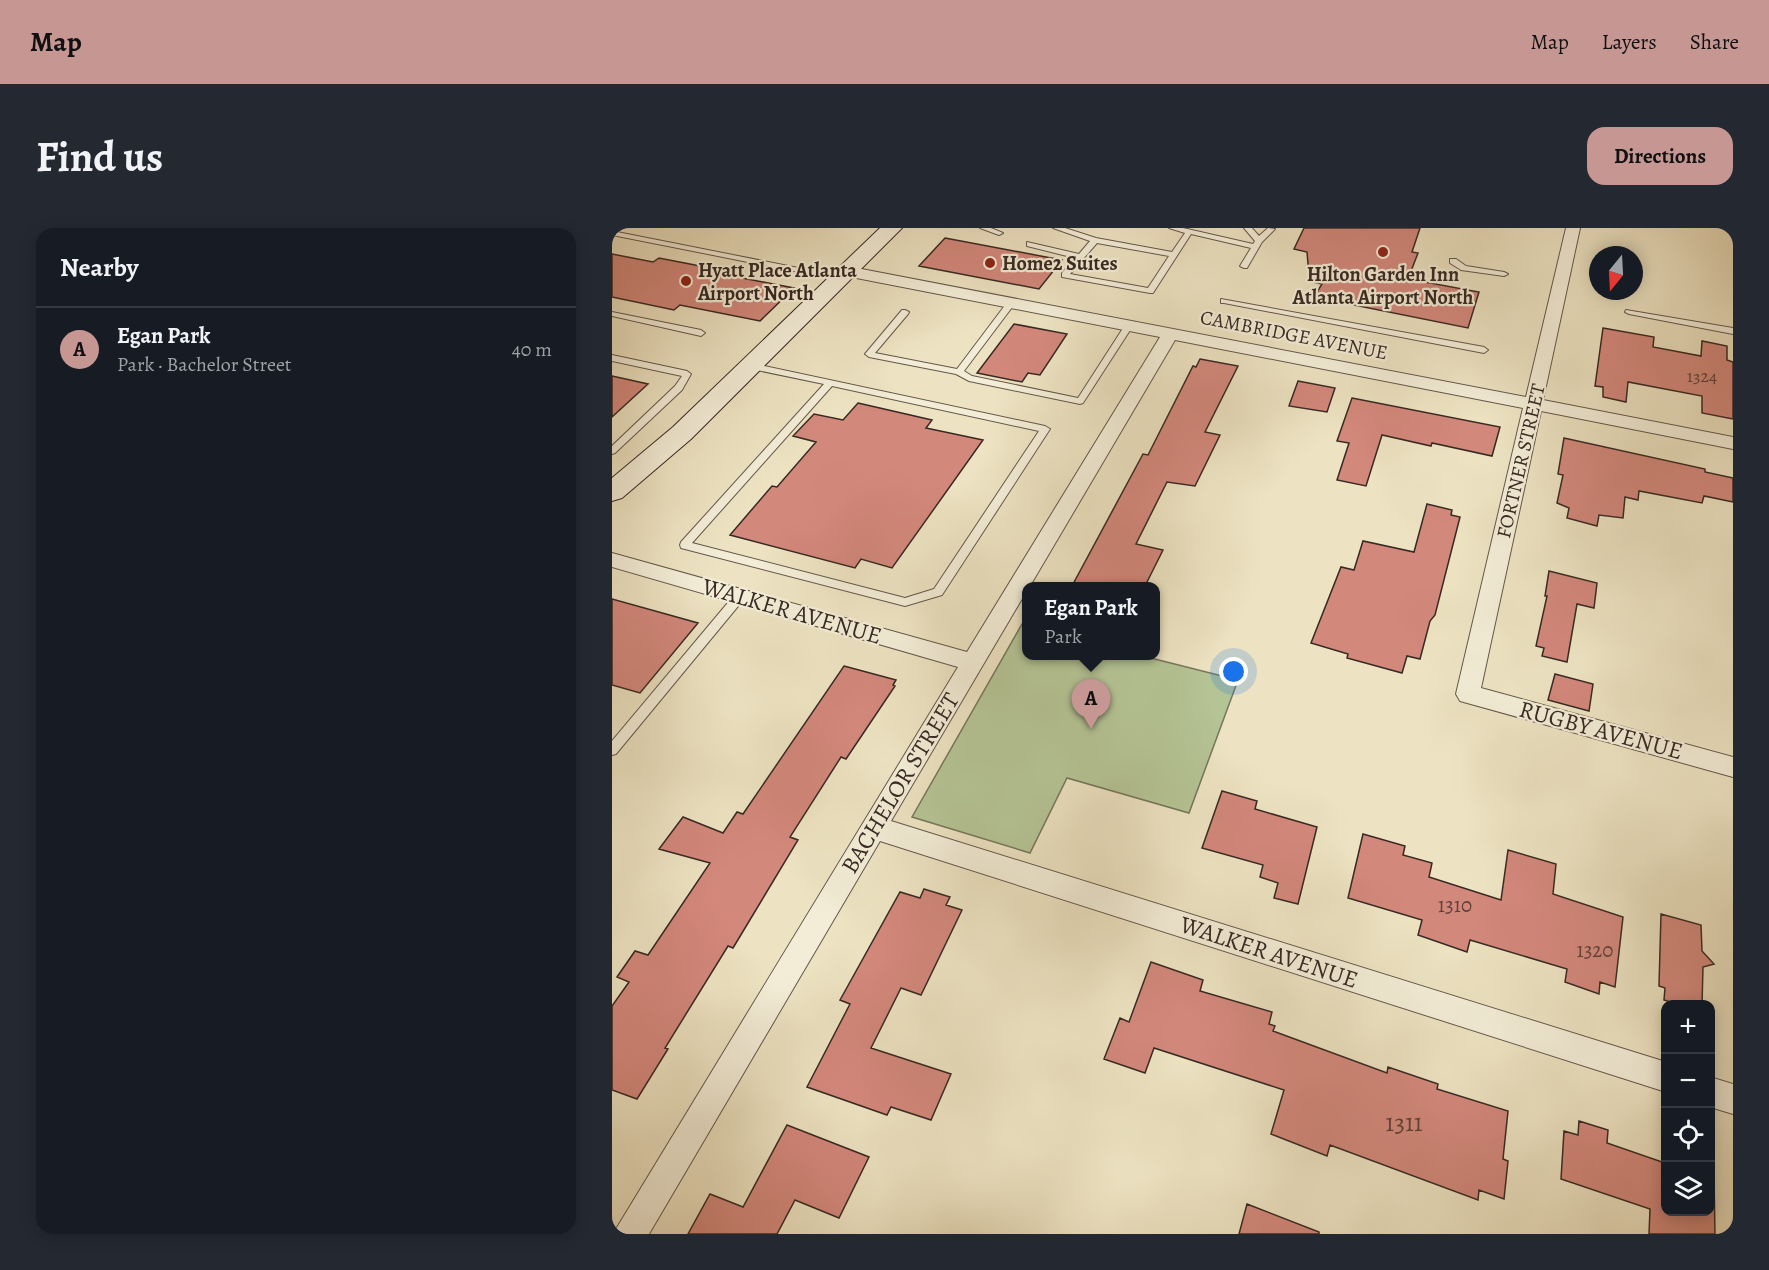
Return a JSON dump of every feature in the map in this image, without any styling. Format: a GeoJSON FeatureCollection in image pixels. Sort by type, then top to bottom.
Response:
{"type":"FeatureCollection","features":[{"type":"Feature","properties":{"kind":"main road"},"geometry":{"type":"LineString","coordinates":[[612,492],[682,433],[842,274],[892,228]]}},
{"type":"Feature","properties":{"kind":"street","name":"FORTNER STREET"},"geometry":{"type":"LineString","coordinates":[[1468,694],[1573,228]]}},
{"type":"Feature","properties":{"kind":"street","name":"CAMBRIDGE AVENUE"},"geometry":{"type":"LineString","coordinates":[[842,274],[1130,324],[1733,443]]}},
{"type":"Feature","properties":{"kind":"street","name":"BACHELOR STREET"},"geometry":{"type":"LineString","coordinates":[[630,1234],[1171,332]]}},
{"type":"Feature","properties":{"kind":"street","name":"WALKER AVENUE"},"geometry":{"type":"LineString","coordinates":[[614,563],[972,662]]}},
{"type":"Feature","properties":{"kind":"street","name":"RUGBY AVENUE"},"geometry":{"type":"LineString","coordinates":[[1468,694],[1733,767]]}},
{"type":"Feature","properties":{"kind":"street","name":"WALKER AVENUE"},"geometry":{"type":"LineString","coordinates":[[873,827],[1661,1076]]}},
{"type":"Feature","properties":{"kind":"street"},"geometry":{"type":"LineString","coordinates":[[1715,1094],[1733,1099]]}},
{"type":"Feature","properties":{"kind":"lane"},"geometry":{"type":"LineString","coordinates":[[984,228],[999,233]]}},
{"type":"Feature","properties":{"kind":"lane"},"geometry":{"type":"LineString","coordinates":[[1057,228],[1070,230],[1095,240],[1174,255]]}},
{"type":"Feature","properties":{"kind":"lane"},"geometry":{"type":"LineString","coordinates":[[1173,228],[1257,244]]}},
{"type":"Feature","properties":{"kind":"lane"},"geometry":{"type":"LineString","coordinates":[[1248,228],[1257,244]]}},
{"type":"Feature","properties":{"kind":"lane"},"geometry":{"type":"LineString","coordinates":[[1244,266],[1257,244],[1271,229]]}},
{"type":"Feature","properties":{"kind":"lane"},"geometry":{"type":"LineString","coordinates":[[1095,240],[1065,276],[1150,291],[1189,232]]}},
{"type":"Feature","properties":{"kind":"lane"},"geometry":{"type":"LineString","coordinates":[[612,233],[842,274]]}},
{"type":"Feature","properties":{"kind":"lane"},"geometry":{"type":"LineString","coordinates":[[1030,244],[1081,257]]}},
{"type":"Feature","properties":{"kind":"lane"},"geometry":{"type":"LineString","coordinates":[[1453,261],[1464,268],[1504,274]]}},
{"type":"Feature","properties":{"kind":"lane"},"geometry":{"type":"LineString","coordinates":[[1224,301],[1484,350]]}},
{"type":"Feature","properties":{"kind":"lane"},"geometry":{"type":"LineString","coordinates":[[959,372],[1012,302]]}},
{"type":"Feature","properties":{"kind":"lane"},"geometry":{"type":"LineString","coordinates":[[905,312],[869,354],[959,372],[969,378],[1080,401],[1130,324]]}},
{"type":"Feature","properties":{"kind":"lane"},"geometry":{"type":"LineString","coordinates":[[1629,312],[1733,331]]}},
{"type":"Feature","properties":{"kind":"lane"},"geometry":{"type":"LineString","coordinates":[[612,314],[701,333]]}},
{"type":"Feature","properties":{"kind":"lane"},"geometry":{"type":"LineString","coordinates":[[612,358],[687,374],[679,388],[612,451]]}},
{"type":"Feature","properties":{"kind":"lane"},"geometry":{"type":"LineString","coordinates":[[750,366],[830,383],[1045,429],[938,592],[905,602],[686,545],[830,383]]}},
{"type":"Feature","properties":{"kind":"lane"},"geometry":{"type":"LineString","coordinates":[[612,750],[740,596]]}},
{"type":"Feature","properties":{"kind":"green space"},"geometry":{"type":"Polygon","coordinates":[[[1022,624],[1022,660],[1159,660],[1238,680],[1189,813],[1067,778],[1030,853],[912,817],[1022,624]]]}},
{"type":"Feature","properties":{"kind":"building"},"geometry":{"type":"Polygon","coordinates":[[[1304,228],[1420,228],[1412,252],[1418,253],[1408,279],[1479,292],[1468,328],[1314,297],[1322,284],[1313,282],[1309,276],[1307,252],[1294,249],[1304,228]]]}},
{"type":"Feature","properties":{"kind":"building","name":"Home2 Suites"},"geometry":{"type":"Polygon","coordinates":[[[945,238],[1062,260],[1039,289],[919,266],[945,238]]]}},
{"type":"Feature","properties":{"kind":"building","name":"Hyatt Place Atlanta Airport North"},"geometry":{"type":"Polygon","coordinates":[[[612,254],[653,262],[659,258],[731,272],[727,275],[794,288],[760,321],[680,305],[674,310],[612,297],[612,254]]]}},
{"type":"Feature","properties":{"kind":"building"},"geometry":{"type":"Polygon","coordinates":[[[1014,324],[1067,334],[1040,375],[1028,373],[1022,382],[977,373],[1014,324]]]}},
{"type":"Feature","properties":{"kind":"building"},"geometry":{"type":"Polygon","coordinates":[[[1603,328],[1654,337],[1653,347],[1701,356],[1702,341],[1727,346],[1727,360],[1733,362],[1733,419],[1702,413],[1702,396],[1628,382],[1626,402],[1603,397],[1603,387],[1595,386],[1603,328]]]}},
{"type":"Feature","properties":{"kind":"building"},"geometry":{"type":"Polygon","coordinates":[[[1200,359],[1238,366],[1205,432],[1220,435],[1195,486],[1167,482],[1136,544],[1163,550],[1147,582],[1074,582],[1143,454],[1148,455],[1193,366],[1196,367],[1200,359]]]}},
{"type":"Feature","properties":{"kind":"building"},"geometry":{"type":"Polygon","coordinates":[[[612,376],[648,384],[612,417],[612,376]]]}},
{"type":"Feature","properties":{"kind":"building"},"geometry":{"type":"Polygon","coordinates":[[[1298,381],[1335,388],[1327,412],[1289,406],[1298,381]]]}},
{"type":"Feature","properties":{"kind":"building"},"geometry":{"type":"Polygon","coordinates":[[[1352,398],[1500,427],[1492,456],[1382,435],[1366,486],[1337,480],[1349,443],[1337,441],[1352,398]]]}},
{"type":"Feature","properties":{"kind":"building"},"geometry":{"type":"Polygon","coordinates":[[[858,403],[932,420],[926,428],[983,440],[892,568],[861,559],[855,568],[730,535],[772,486],[777,487],[816,442],[793,436],[814,414],[843,420],[858,403]]]}},
{"type":"Feature","properties":{"kind":"building"},"geometry":{"type":"Polygon","coordinates":[[[1564,438],[1705,469],[1705,472],[1733,478],[1733,502],[1704,496],[1702,503],[1639,491],[1638,500],[1625,497],[1623,518],[1599,515],[1597,526],[1567,518],[1569,508],[1557,503],[1563,475],[1558,474],[1564,438]]]}},
{"type":"Feature","properties":{"kind":"building"},"geometry":{"type":"Polygon","coordinates":[[[1427,504],[1452,510],[1451,515],[1460,517],[1435,615],[1430,621],[1420,659],[1407,656],[1402,673],[1347,658],[1348,654],[1311,643],[1341,567],[1354,570],[1363,541],[1414,552],[1427,504]]]}},
{"type":"Feature","properties":{"kind":"building"},"geometry":{"type":"Polygon","coordinates":[[[1549,571],[1597,583],[1594,608],[1577,604],[1567,662],[1542,656],[1544,648],[1536,646],[1547,596],[1545,596],[1549,571]]]}},
{"type":"Feature","properties":{"kind":"building"},"geometry":{"type":"Polygon","coordinates":[[[612,599],[698,623],[640,693],[612,685],[612,599]]]}},
{"type":"Feature","properties":{"kind":"building"},"geometry":{"type":"Polygon","coordinates":[[[844,666],[896,680],[893,685],[895,686],[846,759],[841,757],[790,837],[798,840],[733,948],[728,946],[665,1048],[668,1049],[637,1099],[612,1090],[612,1006],[629,982],[617,977],[635,951],[648,955],[710,863],[659,849],[683,817],[723,833],[737,812],[743,814],[844,666]]]}},
{"type":"Feature","properties":{"kind":"building"},"geometry":{"type":"Polygon","coordinates":[[[1555,674],[1593,684],[1589,711],[1548,700],[1555,674]]]}},
{"type":"Feature","properties":{"kind":"building"},"geometry":{"type":"Polygon","coordinates":[[[1222,791],[1257,801],[1255,809],[1317,827],[1298,904],[1274,898],[1278,883],[1260,877],[1263,865],[1202,848],[1222,791]]]}},
{"type":"Feature","properties":{"kind":"building"},"geometry":{"type":"Polygon","coordinates":[[[1363,834],[1405,846],[1403,855],[1432,863],[1429,877],[1501,900],[1508,850],[1556,864],[1553,894],[1623,917],[1615,987],[1600,982],[1599,994],[1565,982],[1567,969],[1470,940],[1467,952],[1418,935],[1422,920],[1348,898],[1363,834]]]}},
{"type":"Feature","properties":{"kind":"building"},"geometry":{"type":"Polygon","coordinates":[[[924,889],[950,897],[946,905],[962,910],[921,995],[901,988],[871,1048],[951,1074],[931,1120],[891,1107],[887,1115],[807,1087],[850,1004],[840,1000],[900,892],[920,898],[924,889]]]}},
{"type":"Feature","properties":{"kind":"building"},"geometry":{"type":"Polygon","coordinates":[[[1661,914],[1701,925],[1702,951],[1714,964],[1703,967],[1702,1000],[1664,1000],[1665,988],[1659,986],[1661,914]]]}},
{"type":"Feature","properties":{"kind":"building"},"geometry":{"type":"Polygon","coordinates":[[[1151,962],[1203,980],[1200,991],[1272,1012],[1269,1024],[1275,1026],[1273,1031],[1387,1073],[1388,1067],[1438,1084],[1437,1089],[1508,1111],[1503,1159],[1508,1161],[1504,1199],[1479,1190],[1478,1200],[1330,1145],[1327,1156],[1271,1134],[1284,1090],[1154,1048],[1145,1073],[1104,1059],[1120,1018],[1129,1022],[1151,962]]]}},
{"type":"Feature","properties":{"kind":"building"},"geometry":{"type":"Polygon","coordinates":[[[1579,1121],[1608,1130],[1607,1143],[1661,1162],[1661,1216],[1715,1216],[1715,1234],[1649,1234],[1650,1209],[1561,1179],[1564,1131],[1578,1135],[1579,1121]]]}},
{"type":"Feature","properties":{"kind":"building"},"geometry":{"type":"Polygon","coordinates":[[[787,1125],[869,1157],[839,1218],[795,1200],[777,1234],[688,1234],[710,1194],[743,1207],[787,1125]]]}},
{"type":"Feature","properties":{"kind":"building"},"geometry":{"type":"Polygon","coordinates":[[[1247,1204],[1319,1232],[1319,1234],[1239,1234],[1247,1204]]]}},
{"type":"Feature","properties":{"kind":"place","name":"Hilton Garden Inn Atlanta Airport North"},"geometry":{"type":"Point","coordinates":[1383,252]}},
{"type":"Feature","properties":{"kind":"place","name":"Home2 Suites"},"geometry":{"type":"Point","coordinates":[990,263]}},
{"type":"Feature","properties":{"kind":"place","name":"Hyatt Place Atlanta Airport North"},"geometry":{"type":"Point","coordinates":[686,281]}},
{"type":"Feature","properties":{"kind":"place","name":"Egan Park"},"geometry":{"type":"Point","coordinates":[1091,729]}}]}
